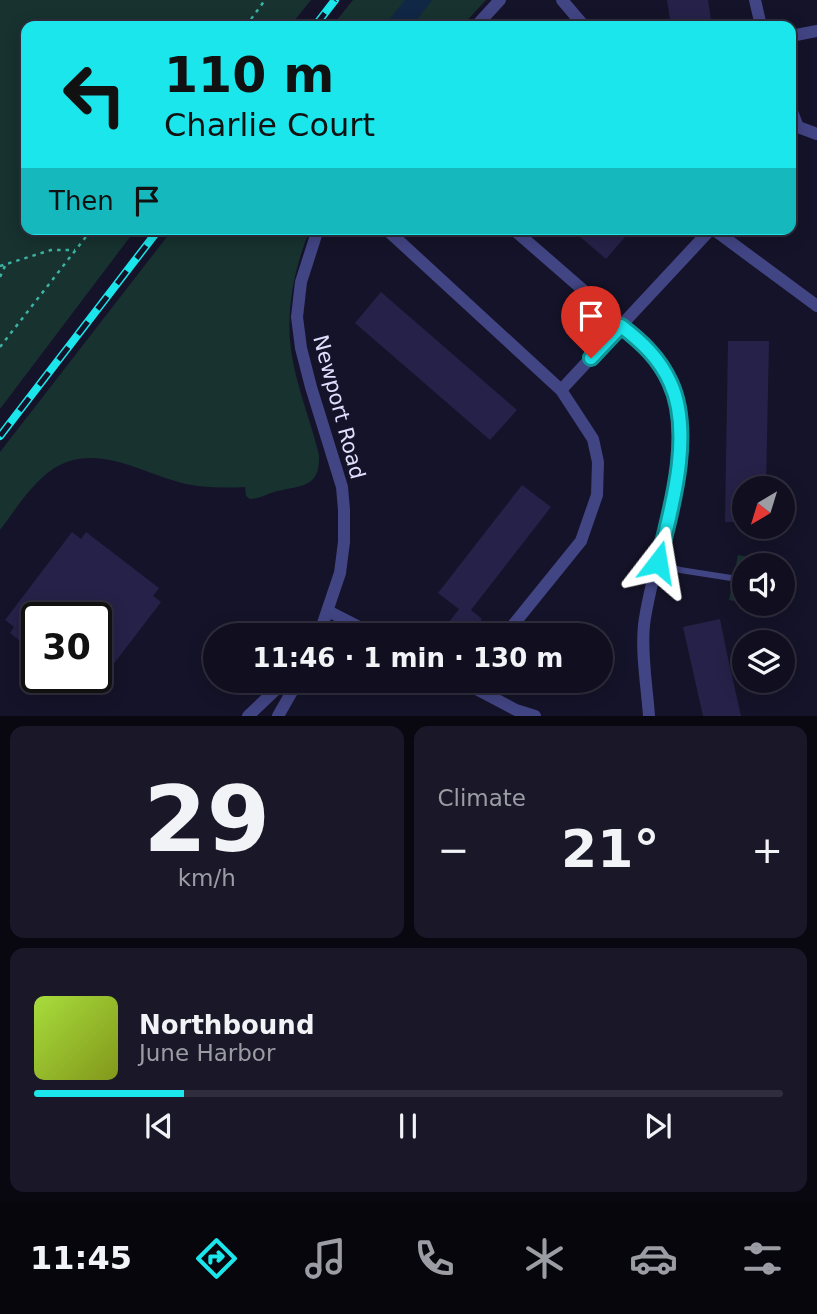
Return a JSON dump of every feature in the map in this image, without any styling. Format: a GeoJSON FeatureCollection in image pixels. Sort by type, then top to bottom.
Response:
{"type":"FeatureCollection","features":[{"type":"Feature","properties":{"kind":"street"},"geometry":{"type":"LineString","coordinates":[[481,21],[500,0]]}},
{"type":"Feature","properties":{"kind":"street"},"geometry":{"type":"LineString","coordinates":[[562,0],[580,21]]}},
{"type":"Feature","properties":{"kind":"street"},"geometry":{"type":"LineString","coordinates":[[755,0],[760,21]]}},
{"type":"Feature","properties":{"kind":"street"},"geometry":{"type":"LineString","coordinates":[[796,35],[817,31]]}},
{"type":"Feature","properties":{"kind":"street"},"geometry":{"type":"LineString","coordinates":[[796,131],[817,134]]}},
{"type":"Feature","properties":{"kind":"street","name":"Newport Road"},"geometry":{"type":"LineString","coordinates":[[316,235],[301,282],[297,317],[301,348],[311,387],[342,486],[344,542],[340,573],[324,623]]}},
{"type":"Feature","properties":{"kind":"street"},"geometry":{"type":"LineString","coordinates":[[392,235],[561,390],[593,439],[598,462],[597,495],[581,541],[515,623]]}},
{"type":"Feature","properties":{"kind":"street"},"geometry":{"type":"LineString","coordinates":[[520,235],[621,326],[645,344],[671,384],[680,433],[672,506],[644,627],[649,716]]}},
{"type":"Feature","properties":{"kind":"street"},"geometry":{"type":"LineString","coordinates":[[561,390],[706,235]]}},
{"type":"Feature","properties":{"kind":"street"},"geometry":{"type":"LineString","coordinates":[[720,235],[817,306]]}},
{"type":"Feature","properties":{"kind":"street"},"geometry":{"type":"LineString","coordinates":[[328,611],[352,623]]}},
{"type":"Feature","properties":{"kind":"street"},"geometry":{"type":"LineString","coordinates":[[248,716],[272,693]]}},
{"type":"Feature","properties":{"kind":"street"},"geometry":{"type":"LineString","coordinates":[[278,716],[291,693]]}},
{"type":"Feature","properties":{"kind":"street"},"geometry":{"type":"LineString","coordinates":[[486,693],[516,710],[534,716]]}},
{"type":"Feature","properties":{"kind":"lane"},"geometry":{"type":"LineString","coordinates":[[658,562],[680,570],[732,578]]}},
{"type":"Feature","properties":{"kind":"path"},"geometry":{"type":"LineString","coordinates":[[250,21],[265,0]]}},
{"type":"Feature","properties":{"kind":"path"},"geometry":{"type":"LineString","coordinates":[[0,347],[87,235]]}},
{"type":"Feature","properties":{"kind":"path"},"geometry":{"type":"LineString","coordinates":[[0,266],[51,250],[76,250]]}},
{"type":"Feature","properties":{"kind":"path"},"geometry":{"type":"LineString","coordinates":[[0,277],[6,264]]}},
{"type":"Feature","properties":{"kind":"green space"},"geometry":{"type":"Polygon","coordinates":[[[0,0],[311,0],[294,21],[21,21],[21,235],[131,235],[0,409],[0,0]]]}},
{"type":"Feature","properties":{"kind":"green space"},"geometry":{"type":"Polygon","coordinates":[[[353,0],[486,0],[467,21],[336,21],[353,0]]]}},
{"type":"Feature","properties":{"kind":"green space"},"geometry":{"type":"Polygon","coordinates":[[[168,235],[308,235],[294,283],[289,326],[295,369],[319,455],[317,473],[309,483],[250,499],[246,496],[245,487],[186,484],[119,462],[85,458],[69,461],[45,475],[24,497],[0,530],[0,452],[168,235]]]}},
{"type":"Feature","properties":{"kind":"water"},"geometry":{"type":"Polygon","coordinates":[[[405,0],[432,0],[416,21],[388,21],[405,0]]]}},
{"type":"Feature","properties":{"kind":"building"},"geometry":{"type":"Polygon","coordinates":[[[667,0],[708,0],[711,21],[670,21],[667,0]]]}},
{"type":"Feature","properties":{"kind":"building"},"geometry":{"type":"Polygon","coordinates":[[[578,235],[627,235],[606,259],[578,235]]]}},
{"type":"Feature","properties":{"kind":"building"},"geometry":{"type":"Polygon","coordinates":[[[381,292],[517,410],[490,440],[355,323],[381,292]]]}},
{"type":"Feature","properties":{"kind":"building"},"geometry":{"type":"Polygon","coordinates":[[[728,341],[769,341],[766,476],[732,476],[732,522],[725,522],[728,341]]]}},
{"type":"Feature","properties":{"kind":"building"},"geometry":{"type":"Polygon","coordinates":[[[522,485],[551,507],[471,610],[482,619],[479,623],[448,623],[459,609],[438,593],[522,485]]]}},
{"type":"Feature","properties":{"kind":"building"},"geometry":{"type":"Polygon","coordinates":[[[72,532],[81,539],[86,532],[159,588],[153,596],[161,602],[112,666],[112,602],[21,602],[21,642],[10,633],[14,627],[5,620],[72,532]]]}},
{"type":"Feature","properties":{"kind":"building"},"geometry":{"type":"Polygon","coordinates":[[[720,619],[732,674],[732,693],[736,693],[741,716],[703,716],[683,627],[720,619]]]}},
{"type":"Feature","properties":{"kind":"railway"},"geometry":{"type":"LineString","coordinates":[[319,21],[335,0]]}},
{"type":"Feature","properties":{"kind":"railway"},"geometry":{"type":"LineString","coordinates":[[0,436],[154,235]]}},
{"type":"Feature","properties":{"kind":"route"},"geometry":{"type":"LineString","coordinates":[[591,358],[621,326],[645,344],[671,384],[680,433],[672,506],[658,562]]}}]}
